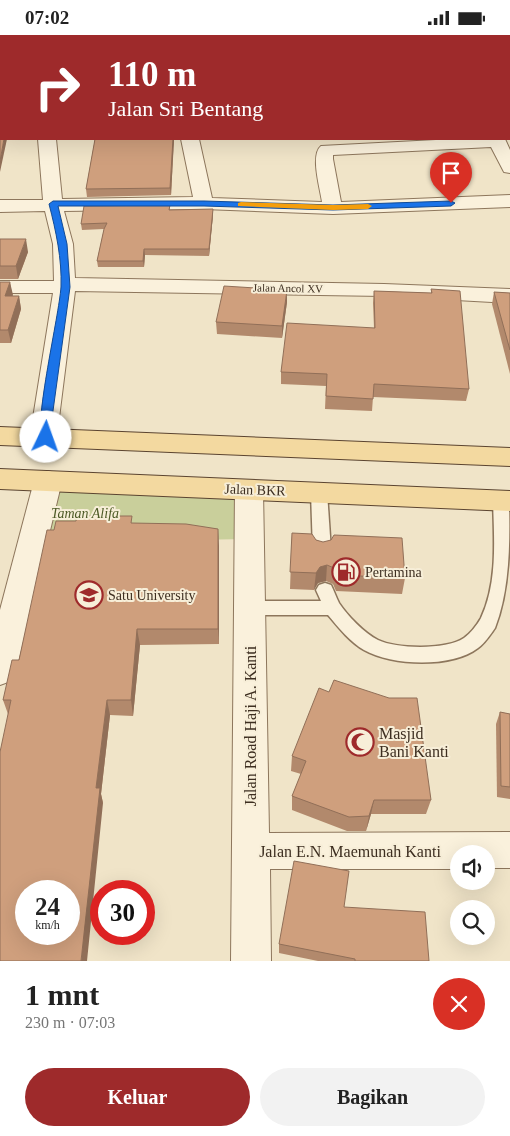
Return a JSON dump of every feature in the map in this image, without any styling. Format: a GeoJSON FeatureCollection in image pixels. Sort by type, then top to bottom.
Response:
{"type":"FeatureCollection","features":[{"type":"Feature","properties":{"kind":"main road"},"geometry":{"type":"LineString","coordinates":[[0,436],[510,457]]}},
{"type":"Feature","properties":{"kind":"main road","name":"Jalan BKR"},"geometry":{"type":"LineString","coordinates":[[0,479],[505,500]]}},
{"type":"Feature","properties":{"kind":"street"},"geometry":{"type":"LineString","coordinates":[[46,437],[46,418],[65,286],[63,244],[53,204],[47,140]]}},
{"type":"Feature","properties":{"kind":"street"},"geometry":{"type":"LineString","coordinates":[[190,140],[204,203]]}},
{"type":"Feature","properties":{"kind":"street"},"geometry":{"type":"LineString","coordinates":[[333,208],[324,159],[325,151],[327,150],[496,141],[510,168]]}},
{"type":"Feature","properties":{"kind":"street"},"geometry":{"type":"LineString","coordinates":[[0,205],[204,203],[333,208],[510,201]]}},
{"type":"Feature","properties":{"kind":"street","name":"Jalan Ancol XV"},"geometry":{"type":"LineString","coordinates":[[0,287],[65,286],[384,290],[510,296]]}},
{"type":"Feature","properties":{"kind":"street"},"geometry":{"type":"LineString","coordinates":[[0,671],[48,481]]}},
{"type":"Feature","properties":{"kind":"street","name":"Jalan Road Haji A. Kanti"},"geometry":{"type":"LineString","coordinates":[[249,490],[251,961]]}},
{"type":"Feature","properties":{"kind":"street","name":"Jalan E.N. Maemunah Kanti"},"geometry":{"type":"LineString","coordinates":[[250,851],[510,850]]}},
{"type":"Feature","properties":{"kind":"lane"},"geometry":{"type":"LineString","coordinates":[[319,492],[322,551]]}},
{"type":"Feature","properties":{"kind":"lane"},"geometry":{"type":"LineString","coordinates":[[326,591],[334,608],[348,624],[371,644],[399,652],[415,653],[439,654],[461,649],[479,637],[494,611],[500,579],[505,500]]}},
{"type":"Feature","properties":{"kind":"lane"},"geometry":{"type":"LineString","coordinates":[[250,608],[334,608]]}},
{"type":"Feature","properties":{"kind":"green space","name":"Taman Alifa"},"geometry":{"type":"Polygon","coordinates":[[[49,486],[245,492],[247,539],[138,541],[37,550],[49,486]]]}},
{"type":"Feature","properties":{"kind":"building"},"geometry":{"type":"Polygon","coordinates":[[[0,140],[4,140],[0,161],[0,140]]]}},
{"type":"Feature","properties":{"kind":"building"},"geometry":{"type":"Polygon","coordinates":[[[95,140],[173,140],[170,188],[86,189],[95,140]]]}},
{"type":"Feature","properties":{"kind":"building"},"geometry":{"type":"Polygon","coordinates":[[[170,205],[169,210],[213,209],[209,249],[144,249],[143,261],[97,261],[107,223],[81,224],[84,206],[170,205]]]}},
{"type":"Feature","properties":{"kind":"building"},"geometry":{"type":"Polygon","coordinates":[[[0,239],[26,239],[16,266],[0,266],[0,239]]]}},
{"type":"Feature","properties":{"kind":"building"},"geometry":{"type":"Polygon","coordinates":[[[0,282],[10,282],[5,296],[19,296],[8,330],[0,330],[0,282]]]}},
{"type":"Feature","properties":{"kind":"building"},"geometry":{"type":"Polygon","coordinates":[[[224,286],[287,290],[282,326],[216,322],[224,286]]]}},
{"type":"Feature","properties":{"kind":"building"},"geometry":{"type":"Polygon","coordinates":[[[431,289],[460,291],[469,389],[374,384],[373,399],[326,396],[327,374],[281,372],[287,323],[375,328],[374,291],[432,293],[431,289]]]}},
{"type":"Feature","properties":{"kind":"building"},"geometry":{"type":"Polygon","coordinates":[[[494,292],[510,293],[510,350],[494,292]]]}},
{"type":"Feature","properties":{"kind":"building"},"geometry":{"type":"Polygon","coordinates":[[[77,516],[132,516],[131,523],[186,524],[218,529],[218,629],[137,629],[131,700],[107,700],[96,788],[100,788],[81,961],[0,961],[0,752],[11,700],[3,700],[12,660],[19,660],[47,530],[54,530],[56,521],[76,521],[77,516]]]}},
{"type":"Feature","properties":{"kind":"building"},"geometry":{"type":"Polygon","coordinates":[[[292,533],[312,534],[316,540],[323,542],[331,540],[334,535],[402,538],[405,578],[337,575],[334,568],[327,565],[320,567],[316,573],[290,572],[292,533]]]}},
{"type":"Feature","properties":{"kind":"building","name":"Masjid Bani Kanti"},"geometry":{"type":"Polygon","coordinates":[[[334,680],[389,698],[417,698],[431,800],[374,800],[369,816],[349,817],[292,796],[306,761],[292,756],[319,688],[329,692],[334,680]]]}},
{"type":"Feature","properties":{"kind":"building"},"geometry":{"type":"Polygon","coordinates":[[[500,712],[510,714],[510,787],[501,786],[500,712]]]}},
{"type":"Feature","properties":{"kind":"building"},"geometry":{"type":"Polygon","coordinates":[[[294,861],[349,871],[344,907],[425,912],[429,961],[355,961],[355,959],[279,944],[294,861]]]}},
{"type":"Feature","properties":{"kind":"slow traffic"},"geometry":{"type":"LineString","coordinates":[[241,204],[333,208],[368,206]]}},
{"type":"Feature","properties":{"kind":"place","name":"Pertamina"},"geometry":{"type":"Point","coordinates":[346,572]}},
{"type":"Feature","properties":{"kind":"place","name":"Satu University"},"geometry":{"type":"Point","coordinates":[89,595]}},
{"type":"Feature","properties":{"kind":"place","name":"Masjid Bani Kanti"},"geometry":{"type":"Point","coordinates":[360,742]}},
{"type":"Feature","properties":{"kind":"route"},"geometry":{"type":"LineString","coordinates":[[46,437],[46,418],[65,287],[63,244],[53,204],[204,203],[333,208],[451,203]]}}]}
